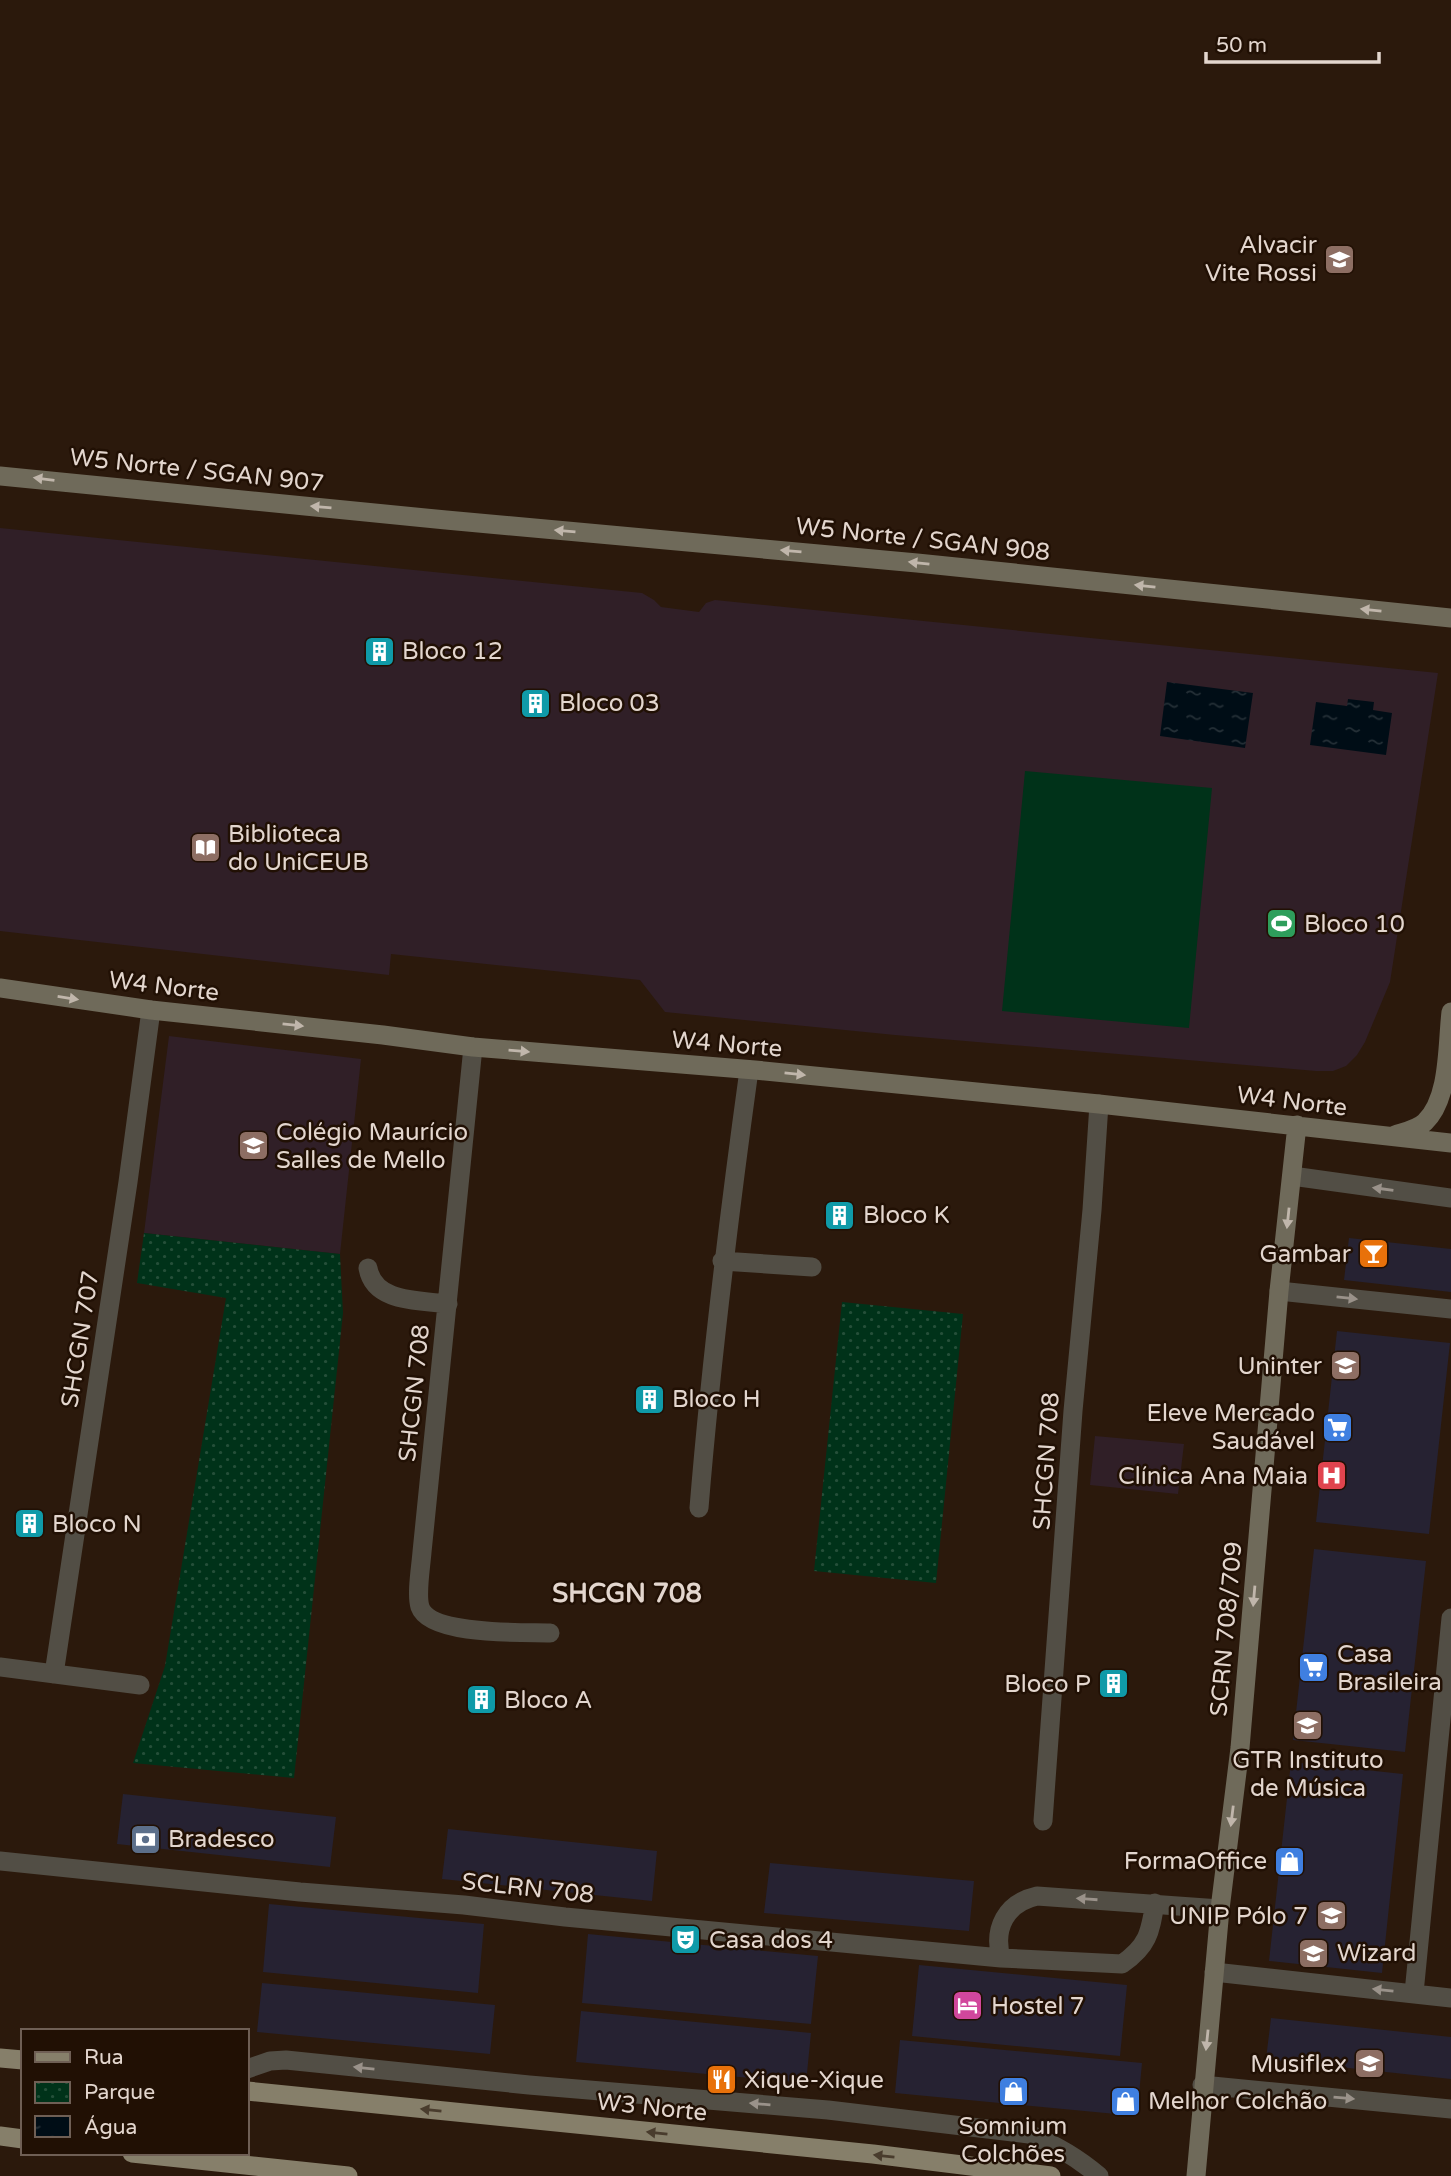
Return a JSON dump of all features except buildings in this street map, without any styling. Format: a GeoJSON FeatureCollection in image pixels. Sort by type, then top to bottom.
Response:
{"type":"FeatureCollection","features":[{"type":"Feature","properties":{"kind":"main road","name":"W5 Norte / SGAN 907"},"geometry":{"type":"LineString","coordinates":[[0,476],[389,513]]}},
{"type":"Feature","properties":{"kind":"main road","name":"W5 Norte / SGAN 908"},"geometry":{"type":"LineString","coordinates":[[389,513],[459,522],[917,563],[1447,620]]}},
{"type":"Feature","properties":{"kind":"main road","name":"W4 Norte"},"geometry":{"type":"LineString","coordinates":[[0,988],[151,1010],[473,1047],[749,1069],[1451,1143]]}},
{"type":"Feature","properties":{"kind":"main road"},"geometry":{"type":"LineString","coordinates":[[1391,1137],[1423,1124],[1438,1104],[1451,1012]]}},
{"type":"Feature","properties":{"kind":"main road","name":"SCRN 708/709"},"geometry":{"type":"LineString","coordinates":[[1196,2176],[1202,2085],[1220,1909],[1240,1748],[1279,1291],[1297,1125]]}},
{"type":"Feature","properties":{"kind":"main road"},"geometry":{"type":"LineString","coordinates":[[0,2058],[21,2060]]}},
{"type":"Feature","properties":{"kind":"main road","name":"W3 Norte"},"geometry":{"type":"LineString","coordinates":[[248,2091],[1051,2176]]}},
{"type":"Feature","properties":{"kind":"main road"},"geometry":{"type":"LineString","coordinates":[[0,2136],[21,2139]]}},
{"type":"Feature","properties":{"kind":"main road"},"geometry":{"type":"LineString","coordinates":[[151,2155],[348,2176]]}},
{"type":"Feature","properties":{"kind":"main road"},"geometry":{"type":"LineString","coordinates":[[926,2161],[942,2176]]}},
{"type":"Feature","properties":{"kind":"main road"},"geometry":{"type":"LineString","coordinates":[[1002,2176],[1024,2173]]}},
{"type":"Feature","properties":{"kind":"street","name":"SHCGN 707"},"geometry":{"type":"LineString","coordinates":[[54,1674],[128,1182],[151,1010]]}},
{"type":"Feature","properties":{"kind":"street","name":"SHCGN 708"},"geometry":{"type":"LineString","coordinates":[[473,1047],[422,1552],[420,1607],[425,1615],[446,1625],[550,1633]]}},
{"type":"Feature","properties":{"kind":"street"},"geometry":{"type":"LineString","coordinates":[[699,1508],[722,1261],[749,1069]]}},
{"type":"Feature","properties":{"kind":"street","name":"SHCGN 708"},"geometry":{"type":"LineString","coordinates":[[1043,1821],[1073,1411],[1100,1104]]}},
{"type":"Feature","properties":{"kind":"street"},"geometry":{"type":"LineString","coordinates":[[1292,1176],[1451,1198]]}},
{"type":"Feature","properties":{"kind":"street"},"geometry":{"type":"LineString","coordinates":[[722,1261],[812,1267]]}},
{"type":"Feature","properties":{"kind":"street"},"geometry":{"type":"LineString","coordinates":[[368,1268],[373,1284],[387,1295],[448,1304]]}},
{"type":"Feature","properties":{"kind":"street"},"geometry":{"type":"LineString","coordinates":[[1279,1291],[1451,1309]]}},
{"type":"Feature","properties":{"kind":"street"},"geometry":{"type":"LineString","coordinates":[[1414,1993],[1451,1618]]}},
{"type":"Feature","properties":{"kind":"street"},"geometry":{"type":"LineString","coordinates":[[0,1667],[141,1685]]}},
{"type":"Feature","properties":{"kind":"street","name":"SCLRN 708"},"geometry":{"type":"LineString","coordinates":[[0,1861],[1001,1958],[1122,1964],[1142,1950],[1151,1927],[1155,1903]]}},
{"type":"Feature","properties":{"kind":"street"},"geometry":{"type":"LineString","coordinates":[[1001,1958],[998,1944],[1000,1924],[1014,1906],[1024,1899],[1037,1896],[1220,1909]]}},
{"type":"Feature","properties":{"kind":"street"},"geometry":{"type":"LineString","coordinates":[[1214,1972],[1451,1997]]}},
{"type":"Feature","properties":{"kind":"street"},"geometry":{"type":"LineString","coordinates":[[248,2069],[270,2061],[286,2060],[529,2085],[828,2110],[1029,2134],[1077,2157],[1099,2176]]}},
{"type":"Feature","properties":{"kind":"street"},"geometry":{"type":"LineString","coordinates":[[1202,2085],[1451,2109]]}},
{"type":"Feature","properties":{"kind":"shaded area"},"geometry":{"type":"Polygon","coordinates":[[[0,528],[642,593],[661,607],[699,612],[706,603],[715,600],[1438,673],[1390,982],[1357,1055],[1346,1066],[1333,1071],[1316,1071],[895,1035],[665,1012],[640,980],[391,954],[389,975],[0,931],[0,528]]]}},
{"type":"Feature","properties":{"kind":"shaded area","name":"Colégio Maurício Salles de Mello"},"geometry":{"type":"Polygon","coordinates":[[[169,1036],[361,1059],[340,1254],[144,1233],[169,1036]]]}},
{"type":"Feature","properties":{"kind":"shaded area"},"geometry":{"type":"Polygon","coordinates":[[[1349,1238],[1451,1249],[1451,1292],[1344,1280],[1349,1238]]]}},
{"type":"Feature","properties":{"kind":"shaded area"},"geometry":{"type":"Polygon","coordinates":[[[1337,1331],[1450,1343],[1429,1534],[1316,1522],[1337,1331]]]}},
{"type":"Feature","properties":{"kind":"shaded area"},"geometry":{"type":"Polygon","coordinates":[[[1095,1436],[1184,1444],[1178,1494],[1090,1485],[1095,1436]]]}},
{"type":"Feature","properties":{"kind":"shaded area"},"geometry":{"type":"Polygon","coordinates":[[[1314,1549],[1426,1561],[1405,1752],[1293,1740],[1314,1549]]]}},
{"type":"Feature","properties":{"kind":"shaded area"},"geometry":{"type":"Polygon","coordinates":[[[1291,1762],[1403,1774],[1382,1973],[1269,1961],[1291,1762]]]}},
{"type":"Feature","properties":{"kind":"shaded area"},"geometry":{"type":"Polygon","coordinates":[[[123,1794],[336,1817],[330,1867],[117,1844],[123,1794]]]}},
{"type":"Feature","properties":{"kind":"shaded area"},"geometry":{"type":"Polygon","coordinates":[[[448,1829],[657,1851],[652,1901],[442,1879],[448,1829]]]}},
{"type":"Feature","properties":{"kind":"shaded area"},"geometry":{"type":"Polygon","coordinates":[[[770,1863],[974,1881],[969,1931],[764,1913],[770,1863]]]}},
{"type":"Feature","properties":{"kind":"shaded area"},"geometry":{"type":"Polygon","coordinates":[[[269,1904],[484,1924],[478,1993],[263,1972],[269,1904]]]}},
{"type":"Feature","properties":{"kind":"shaded area"},"geometry":{"type":"Polygon","coordinates":[[[588,1934],[818,1956],[811,2024],[582,2003],[588,1934]]]}},
{"type":"Feature","properties":{"kind":"shaded area"},"geometry":{"type":"Polygon","coordinates":[[[919,1965],[1127,1985],[1120,2056],[912,2036],[919,1965]]]}},
{"type":"Feature","properties":{"kind":"shaded area"},"geometry":{"type":"Polygon","coordinates":[[[262,1983],[495,2005],[490,2054],[257,2032],[262,1983]]]}},
{"type":"Feature","properties":{"kind":"shaded area"},"geometry":{"type":"Polygon","coordinates":[[[581,2011],[811,2033],[806,2083],[576,2062],[581,2011]]]}},
{"type":"Feature","properties":{"kind":"shaded area"},"geometry":{"type":"Polygon","coordinates":[[[1271,2018],[1451,2037],[1451,2079],[1266,2059],[1271,2018]]]}},
{"type":"Feature","properties":{"kind":"shaded area"},"geometry":{"type":"Polygon","coordinates":[[[900,2040],[1142,2063],[1137,2116],[895,2093],[900,2040]]]}},
{"type":"Feature","properties":{"kind":"green space"},"geometry":{"type":"Polygon","coordinates":[[[1025,771],[1212,788],[1189,1028],[1002,1011],[1025,771]]]}},
{"type":"Feature","properties":{"kind":"green space"},"geometry":{"type":"Polygon","coordinates":[[[144,1233],[340,1254],[343,1313],[294,1778],[133,1763],[165,1666],[226,1298],[137,1283],[144,1233]]]}},
{"type":"Feature","properties":{"kind":"green space"},"geometry":{"type":"Polygon","coordinates":[[[842,1302],[963,1314],[936,1583],[814,1571],[842,1302]]]}},
{"type":"Feature","properties":{"kind":"water"},"geometry":{"type":"Polygon","coordinates":[[[1167,682],[1253,693],[1245,748],[1160,736],[1167,682]]]}},
{"type":"Feature","properties":{"kind":"water"},"geometry":{"type":"Polygon","coordinates":[[[1348,699],[1374,702],[1373,710],[1392,713],[1386,755],[1310,745],[1316,702],[1347,706],[1348,699]]]}},
{"type":"Feature","properties":{"kind":"place","name":"Alvacir Vite Rossi"},"geometry":{"type":"Point","coordinates":[1340,259]}},
{"type":"Feature","properties":{"kind":"place","name":"Bloco 12"},"geometry":{"type":"Point","coordinates":[379,651]}},
{"type":"Feature","properties":{"kind":"place","name":"Bloco 03"},"geometry":{"type":"Point","coordinates":[536,703]}},
{"type":"Feature","properties":{"kind":"place","name":"Biblioteca do UniCEUB"},"geometry":{"type":"Point","coordinates":[205,848]}},
{"type":"Feature","properties":{"kind":"place","name":"Bloco 10"},"geometry":{"type":"Point","coordinates":[1281,924]}},
{"type":"Feature","properties":{"kind":"place","name":"Colégio Maurício Salles de Mello"},"geometry":{"type":"Point","coordinates":[253,1146]}},
{"type":"Feature","properties":{"kind":"place","name":"Bloco K"},"geometry":{"type":"Point","coordinates":[840,1215]}},
{"type":"Feature","properties":{"kind":"place","name":"Gambar"},"geometry":{"type":"Point","coordinates":[1374,1254]}},
{"type":"Feature","properties":{"kind":"place","name":"Uninter"},"geometry":{"type":"Point","coordinates":[1345,1366]}},
{"type":"Feature","properties":{"kind":"place","name":"Bloco H"},"geometry":{"type":"Point","coordinates":[649,1399]}},
{"type":"Feature","properties":{"kind":"place","name":"Eleve Mercado Saudável"},"geometry":{"type":"Point","coordinates":[1338,1427]}},
{"type":"Feature","properties":{"kind":"place","name":"Clínica Ana Maia"},"geometry":{"type":"Point","coordinates":[1331,1476]}},
{"type":"Feature","properties":{"kind":"place","name":"Bloco N"},"geometry":{"type":"Point","coordinates":[29,1524]}},
{"type":"Feature","properties":{"kind":"place","name":"Casa Brasileira"},"geometry":{"type":"Point","coordinates":[1314,1668]}},
{"type":"Feature","properties":{"kind":"place","name":"Bloco P"},"geometry":{"type":"Point","coordinates":[1114,1684]}},
{"type":"Feature","properties":{"kind":"place","name":"Bloco A"},"geometry":{"type":"Point","coordinates":[481,1700]}},
{"type":"Feature","properties":{"kind":"place","name":"GTR Instituto de Música"},"geometry":{"type":"Point","coordinates":[1308,1726]}},
{"type":"Feature","properties":{"kind":"place","name":"Bradesco"},"geometry":{"type":"Point","coordinates":[145,1839]}},
{"type":"Feature","properties":{"kind":"place","name":"FormaOffice"},"geometry":{"type":"Point","coordinates":[1290,1861]}},
{"type":"Feature","properties":{"kind":"place","name":"UNIP Pólo 7"},"geometry":{"type":"Point","coordinates":[1331,1916]}},
{"type":"Feature","properties":{"kind":"place","name":"Casa dos 4"},"geometry":{"type":"Point","coordinates":[686,1940]}},
{"type":"Feature","properties":{"kind":"place","name":"Wizard"},"geometry":{"type":"Point","coordinates":[1314,1953]}},
{"type":"Feature","properties":{"kind":"place","name":"Hostel 7"},"geometry":{"type":"Point","coordinates":[968,2006]}},
{"type":"Feature","properties":{"kind":"place","name":"Musiflex"},"geometry":{"type":"Point","coordinates":[1370,2064]}},
{"type":"Feature","properties":{"kind":"place","name":"Xique-Xique"},"geometry":{"type":"Point","coordinates":[721,2080]}},
{"type":"Feature","properties":{"kind":"place","name":"Somnium Colchões"},"geometry":{"type":"Point","coordinates":[1013,2092]}},
{"type":"Feature","properties":{"kind":"place","name":"Melhor Colchão"},"geometry":{"type":"Point","coordinates":[1125,2101]}},
{"type":"Feature","properties":{"kind":"district","name":"SHCGN 708"},"geometry":{"type":"Point","coordinates":[627,1593]}}]}
